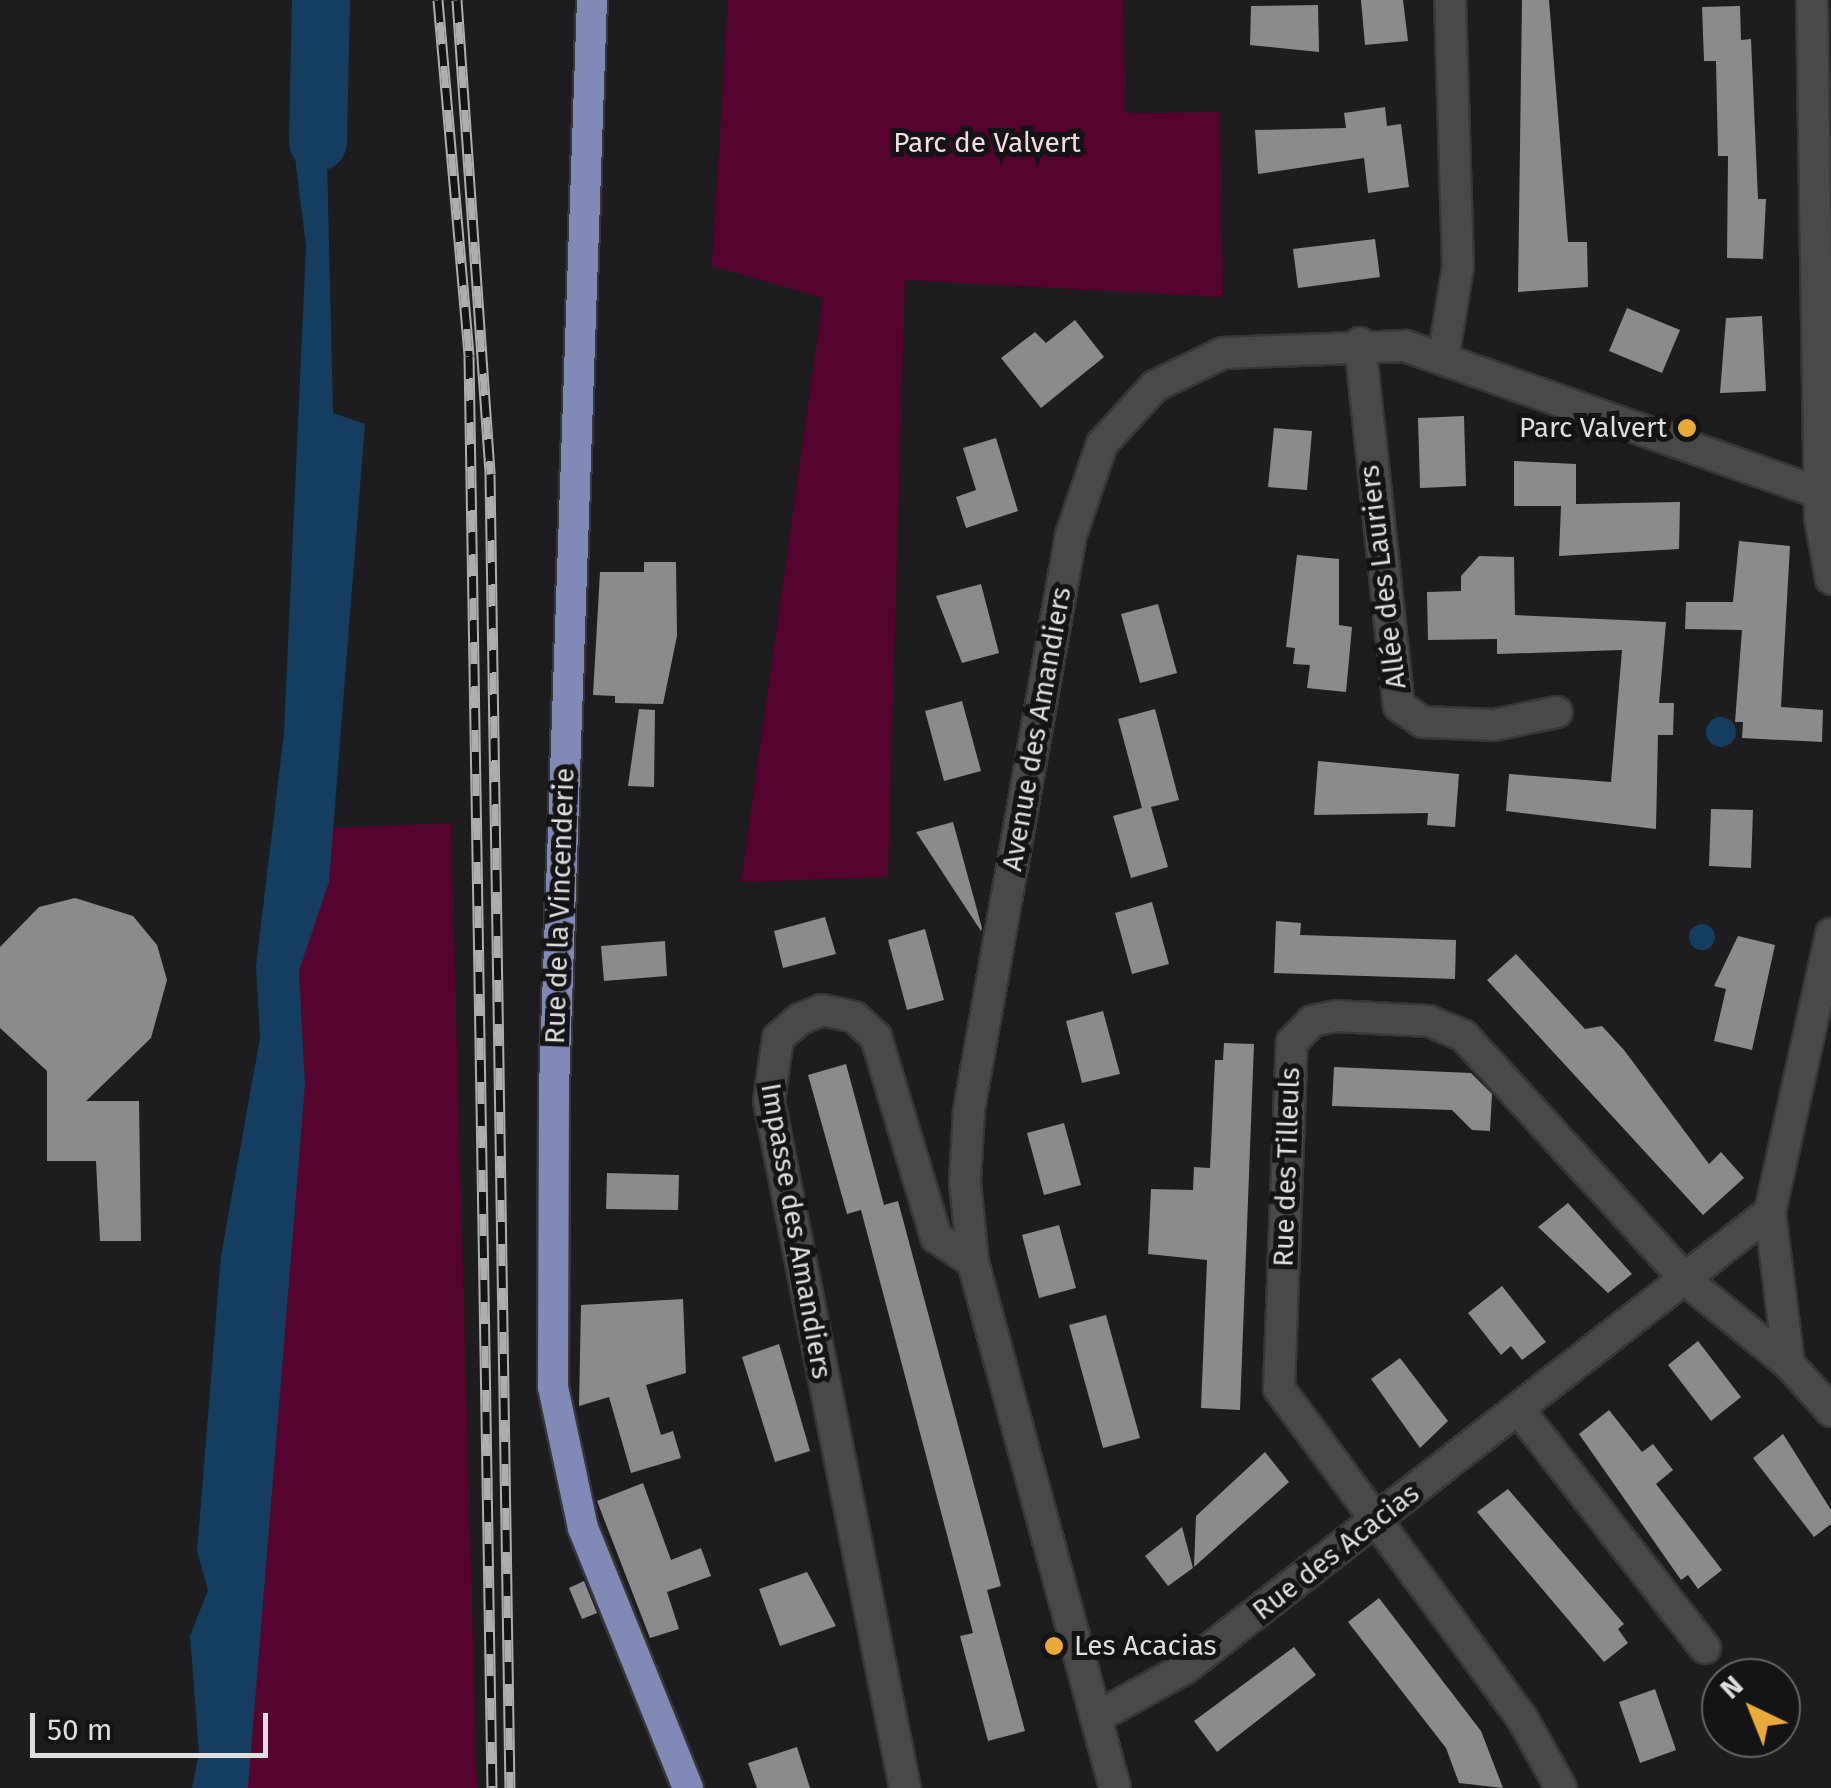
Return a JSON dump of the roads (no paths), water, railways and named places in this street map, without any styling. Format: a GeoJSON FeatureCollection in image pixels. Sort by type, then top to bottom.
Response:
{"type":"FeatureCollection","features":[{"type":"Feature","properties":{"kind":"main road","name":"Rue de la Vincenderie"},"geometry":{"type":"LineString","coordinates":[[592,0],[555,1070],[553,1387],[583,1528],[688,1788]]}},
{"type":"Feature","properties":{"kind":"street"},"geometry":{"type":"LineString","coordinates":[[1444,353],[1458,268],[1450,0]]}},
{"type":"Feature","properties":{"kind":"street"},"geometry":{"type":"LineString","coordinates":[[1812,0],[1826,186],[1825,497],[1831,579]]}},
{"type":"Feature","properties":{"kind":"street","name":"Avenue des Amandiers"},"geometry":{"type":"LineString","coordinates":[[1114,1788],[973,1262],[969,1110],[1081,490],[1126,414],[1188,366],[1223,353],[1360,343],[1444,353],[1825,497]]}},
{"type":"Feature","properties":{"kind":"street","name":"Allée des Lauriers"},"geometry":{"type":"LineString","coordinates":[[1360,343],[1399,706],[1423,722],[1494,726],[1558,712]]}},
{"type":"Feature","properties":{"kind":"street"},"geometry":{"type":"LineString","coordinates":[[1789,1364],[1770,1212],[1831,934]]}},
{"type":"Feature","properties":{"kind":"street","name":"Impasse des Amandiers"},"geometry":{"type":"LineString","coordinates":[[904,1788],[769,1101],[778,1038],[800,1018],[822,1010],[854,1016],[876,1036],[936,1237],[973,1262]]}},
{"type":"Feature","properties":{"kind":"street","name":"Rue des Tilleuls"},"geometry":{"type":"LineString","coordinates":[[1562,1788],[1522,1718],[1372,1524],[1290,1410],[1278,1377],[1292,1042],[1312,1021],[1429,1021],[1464,1036],[1686,1280],[1789,1364],[1831,1411]]}},
{"type":"Feature","properties":{"kind":"street","name":"Rue des Acacias"},"geometry":{"type":"LineString","coordinates":[[1096,1717],[1169,1680],[1770,1212]]}},
{"type":"Feature","properties":{"kind":"street"},"geometry":{"type":"LineString","coordinates":[[1519,1410],[1706,1648]]}},
{"type":"Feature","properties":{"kind":"water"},"geometry":{"type":"Polygon","coordinates":[[[293,141],[318,142],[327,157],[333,413],[365,424],[329,882],[299,971],[305,1085],[248,1788],[192,1788],[199,1753],[190,1636],[208,1590],[197,1551],[221,1256],[260,1038],[256,966],[284,733],[306,246],[293,141]]]}},
{"type":"Feature","properties":{"kind":"water"},"geometry":{"type":"Polygon","coordinates":[[[1721,717],[1732,721],[1736,732],[1732,743],[1721,747],[1710,743],[1706,732],[1710,721],[1721,717]]]}},
{"type":"Feature","properties":{"kind":"water"},"geometry":{"type":"Polygon","coordinates":[[[1702,924],[1711,928],[1715,937],[1711,946],[1702,950],[1693,946],[1689,937],[1693,928],[1702,924]]]}},
{"type":"Feature","properties":{"kind":"waterway"},"geometry":{"type":"LineString","coordinates":[[318,142],[321,0]]}},
{"type":"Feature","properties":{"kind":"railway"},"geometry":{"type":"LineString","coordinates":[[438,0],[469,356],[492,1788]]}},
{"type":"Feature","properties":{"kind":"railway"},"geometry":{"type":"LineString","coordinates":[[457,0],[490,474],[510,1788]]}},
{"type":"Feature","properties":{"kind":"place","name":"Parc Valvert"},"geometry":{"type":"Point","coordinates":[1687,428]}},
{"type":"Feature","properties":{"kind":"place","name":"Les Acacias"},"geometry":{"type":"Point","coordinates":[1054,1646]}},
{"type":"Feature","properties":{"kind":"park label","name":"Parc de Valvert"},"geometry":{"type":"Point","coordinates":[987,143]}}]}
